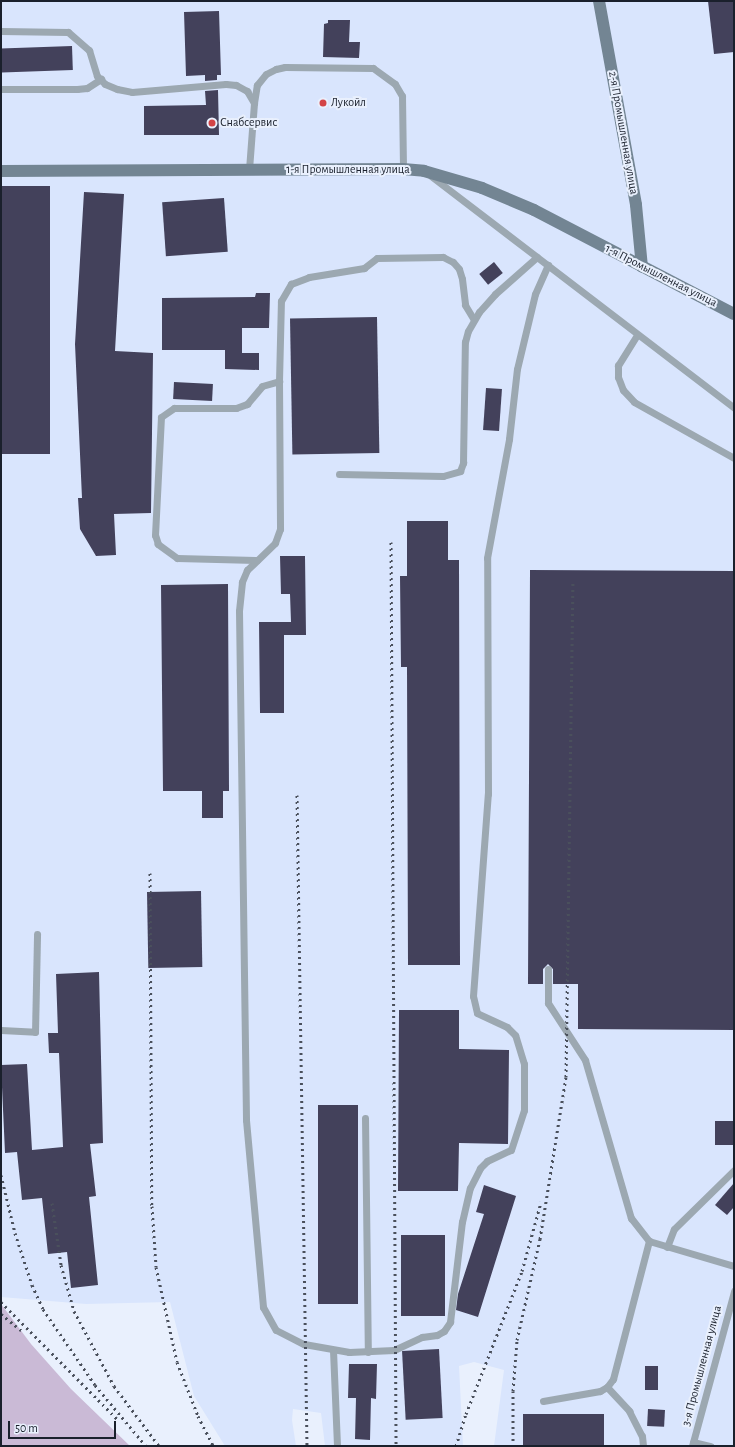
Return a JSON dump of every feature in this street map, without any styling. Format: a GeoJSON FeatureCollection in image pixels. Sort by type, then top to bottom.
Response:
{"type":"FeatureCollection","features":[{"type":"Feature","properties":{"kind":"main road","name":"2-я Промышленная улица"},"geometry":{"type":"LineString","coordinates":[[598,1],[636,205],[642,267]]}},
{"type":"Feature","properties":{"kind":"main road","name":"1-я Промышленная улица"},"geometry":{"type":"LineString","coordinates":[[1,171],[403,169],[424,171],[482,188],[534,210],[734,314]]}},
{"type":"Feature","properties":{"kind":"lane"},"geometry":{"type":"LineString","coordinates":[[1,31],[68,32],[89,50],[94,70],[101,79],[116,89],[132,92],[226,84],[236,85],[247,91],[254,103]]}},
{"type":"Feature","properties":{"kind":"lane"},"geometry":{"type":"LineString","coordinates":[[249,170],[254,103],[258,86],[266,74],[276,69],[286,67],[373,68],[395,84],[402,96],[403,169]]}},
{"type":"Feature","properties":{"kind":"lane"},"geometry":{"type":"LineString","coordinates":[[1,89],[87,88],[101,79]]}},
{"type":"Feature","properties":{"kind":"lane"},"geometry":{"type":"LineString","coordinates":[[424,171],[734,408]]}},
{"type":"Feature","properties":{"kind":"lane"},"geometry":{"type":"LineString","coordinates":[[339,474],[443,476],[460,471],[463,462],[465,342],[474,320],[494,294],[537,256]]}},
{"type":"Feature","properties":{"kind":"lane"},"geometry":{"type":"LineString","coordinates":[[474,320],[465,306],[462,279],[459,269],[453,262],[443,257],[377,258],[364,268],[309,276],[292,284],[281,301],[279,381],[280,528],[275,543],[257,560],[242,582],[239,611],[246,1120],[263,1307],[276,1330],[304,1344],[333,1350],[368,1352],[394,1350],[422,1337],[444,1331],[450,1322],[462,1222],[470,1188],[480,1168],[487,1161],[511,1150],[524,1110],[524,1064],[515,1035],[507,1027],[477,1013],[473,996],[488,794],[487,558],[509,439],[517,369],[535,294],[548,266]]}},
{"type":"Feature","properties":{"kind":"lane"},"geometry":{"type":"LineString","coordinates":[[637,334],[618,365],[618,377],[623,390],[634,402],[734,458]]}},
{"type":"Feature","properties":{"kind":"lane"},"geometry":{"type":"LineString","coordinates":[[257,560],[177,558],[158,544],[155,535],[159,427],[161,417],[174,408],[236,408],[247,404],[262,386],[279,381]]}},
{"type":"Feature","properties":{"kind":"lane"},"geometry":{"type":"LineString","coordinates":[[1,1030],[35,1032],[37,934]]}},
{"type":"Feature","properties":{"kind":"lane"},"geometry":{"type":"LineString","coordinates":[[548,969],[548,1003],[585,1060],[625,1203],[639,1232],[649,1241],[734,1266]]}},
{"type":"Feature","properties":{"kind":"lane"},"geometry":{"type":"LineString","coordinates":[[365,1118],[368,1352]]}},
{"type":"Feature","properties":{"kind":"lane"},"geometry":{"type":"LineString","coordinates":[[667,1247],[674,1228],[734,1170]]}},
{"type":"Feature","properties":{"kind":"lane"},"geometry":{"type":"LineString","coordinates":[[543,1401],[600,1391],[607,1387],[613,1379],[649,1241]]}},
{"type":"Feature","properties":{"kind":"lane","name":"3-я Промышленная улица"},"geometry":{"type":"LineString","coordinates":[[693,1444],[734,1291]]}},
{"type":"Feature","properties":{"kind":"lane"},"geometry":{"type":"LineString","coordinates":[[333,1350],[337,1446]]}},
{"type":"Feature","properties":{"kind":"lane"},"geometry":{"type":"LineString","coordinates":[[607,1387],[629,1411],[642,1436],[643,1446]]}},
{"type":"Feature","properties":{"kind":"lane"},"geometry":{"type":"LineString","coordinates":[[693,1444],[711,1446]]}},
{"type":"Feature","properties":{"kind":"shaded area"},"geometry":{"type":"Polygon","coordinates":[[[1,1],[734,1],[734,1446],[494,1446],[504,1370],[474,1362],[459,1366],[463,1446],[325,1446],[321,1413],[293,1409],[292,1420],[296,1446],[225,1446],[194,1396],[170,1302],[86,1304],[1,1297],[1,1]]]}},
{"type":"Feature","properties":{"kind":"shaded area"},"geometry":{"type":"Polygon","coordinates":[[[1,1304],[31,1344],[71,1389],[130,1446],[1,1446],[1,1304]]]}},
{"type":"Feature","properties":{"kind":"building"},"geometry":{"type":"Polygon","coordinates":[[[708,1],[734,1],[734,52],[714,54],[708,1]]]}},
{"type":"Feature","properties":{"kind":"building"},"geometry":{"type":"Polygon","coordinates":[[[219,11],[221,75],[217,75],[217,80],[205,81],[205,75],[186,76],[184,12],[219,11]]]}},
{"type":"Feature","properties":{"kind":"building"},"geometry":{"type":"Polygon","coordinates":[[[328,20],[350,20],[349,42],[360,42],[359,58],[323,57],[324,24],[328,23],[328,20]]]}},
{"type":"Feature","properties":{"kind":"building"},"geometry":{"type":"Polygon","coordinates":[[[72,46],[73,70],[2,72],[1,48],[72,46]]]}},
{"type":"Feature","properties":{"kind":"building"},"geometry":{"type":"Polygon","coordinates":[[[218,90],[219,135],[144,135],[144,106],[206,105],[205,91],[218,90]]]}},
{"type":"Feature","properties":{"kind":"building"},"geometry":{"type":"Polygon","coordinates":[[[1,186],[50,186],[50,454],[1,454],[1,186]]]}},
{"type":"Feature","properties":{"kind":"building"},"geometry":{"type":"Polygon","coordinates":[[[84,192],[124,194],[115,351],[153,353],[151,513],[114,514],[116,555],[96,556],[80,529],[78,498],[82,498],[75,344],[84,192]]]}},
{"type":"Feature","properties":{"kind":"building"},"geometry":{"type":"Polygon","coordinates":[[[224,198],[228,252],[166,256],[162,202],[224,198]]]}},
{"type":"Feature","properties":{"kind":"building"},"geometry":{"type":"Polygon","coordinates":[[[494,262],[503,273],[488,285],[479,274],[494,262]]]}},
{"type":"Feature","properties":{"kind":"building"},"geometry":{"type":"Polygon","coordinates":[[[256,293],[270,293],[269,328],[242,328],[242,353],[259,353],[259,370],[225,369],[225,350],[162,350],[162,298],[255,297],[256,293]]]}},
{"type":"Feature","properties":{"kind":"building"},"geometry":{"type":"Polygon","coordinates":[[[377,317],[379,453],[292,454],[290,319],[377,317]]]}},
{"type":"Feature","properties":{"kind":"building"},"geometry":{"type":"Polygon","coordinates":[[[174,382],[213,384],[212,401],[173,399],[174,382]]]}},
{"type":"Feature","properties":{"kind":"building"},"geometry":{"type":"Polygon","coordinates":[[[486,388],[502,389],[499,431],[483,430],[486,388]]]}},
{"type":"Feature","properties":{"kind":"building"},"geometry":{"type":"Polygon","coordinates":[[[407,521],[448,521],[448,560],[459,560],[460,965],[408,965],[407,667],[401,667],[400,576],[407,576],[407,521]]]}},
{"type":"Feature","properties":{"kind":"building"},"geometry":{"type":"Polygon","coordinates":[[[280,556],[305,556],[306,635],[284,635],[284,713],[260,713],[259,622],[291,622],[290,594],[281,594],[280,556]]]}},
{"type":"Feature","properties":{"kind":"building"},"geometry":{"type":"Polygon","coordinates":[[[530,570],[734,571],[734,1030],[578,1029],[578,984],[553,984],[553,969],[548,964],[543,969],[543,984],[528,984],[530,570]]]}},
{"type":"Feature","properties":{"kind":"building"},"geometry":{"type":"Polygon","coordinates":[[[228,584],[229,791],[223,791],[223,818],[202,818],[202,791],[163,791],[161,585],[228,584]]]}},
{"type":"Feature","properties":{"kind":"building"},"geometry":{"type":"Polygon","coordinates":[[[201,891],[202,967],[148,968],[147,892],[201,891]]]}},
{"type":"Feature","properties":{"kind":"building"},"geometry":{"type":"Polygon","coordinates":[[[99,972],[103,1143],[90,1144],[96,1196],[89,1197],[98,1285],[71,1288],[67,1252],[48,1254],[42,1198],[22,1200],[17,1152],[5,1153],[1,1065],[27,1064],[32,1150],[63,1147],[59,1053],[49,1053],[48,1033],[58,1033],[56,974],[99,972]]]}},
{"type":"Feature","properties":{"kind":"building"},"geometry":{"type":"Polygon","coordinates":[[[399,1010],[459,1010],[459,1049],[509,1050],[508,1144],[459,1143],[458,1191],[398,1191],[399,1010]]]}},
{"type":"Feature","properties":{"kind":"building"},"geometry":{"type":"Polygon","coordinates":[[[318,1105],[358,1105],[358,1304],[318,1304],[318,1105]]]}},
{"type":"Feature","properties":{"kind":"building"},"geometry":{"type":"Polygon","coordinates":[[[715,1121],[734,1121],[734,1145],[715,1145],[715,1121]]]}},
{"type":"Feature","properties":{"kind":"building"},"geometry":{"type":"Polygon","coordinates":[[[734,1183],[734,1207],[727,1215],[715,1205],[734,1183]]]}},
{"type":"Feature","properties":{"kind":"building"},"geometry":{"type":"Polygon","coordinates":[[[484,1185],[516,1196],[478,1317],[456,1310],[458,1294],[484,1214],[476,1212],[484,1185]]]}},
{"type":"Feature","properties":{"kind":"building"},"geometry":{"type":"Polygon","coordinates":[[[401,1235],[445,1235],[445,1316],[401,1316],[401,1235]]]}},
{"type":"Feature","properties":{"kind":"building"},"geometry":{"type":"Polygon","coordinates":[[[439,1349],[443,1418],[406,1420],[402,1351],[439,1349]]]}},
{"type":"Feature","properties":{"kind":"building"},"geometry":{"type":"Polygon","coordinates":[[[349,1364],[377,1364],[376,1399],[371,1398],[370,1440],[355,1439],[356,1398],[348,1398],[349,1364]]]}},
{"type":"Feature","properties":{"kind":"building"},"geometry":{"type":"Polygon","coordinates":[[[645,1366],[658,1366],[658,1390],[645,1390],[645,1366]]]}},
{"type":"Feature","properties":{"kind":"building"},"geometry":{"type":"Polygon","coordinates":[[[648,1409],[665,1410],[664,1427],[647,1426],[648,1409]]]}},
{"type":"Feature","properties":{"kind":"building"},"geometry":{"type":"Polygon","coordinates":[[[523,1414],[604,1414],[604,1446],[523,1446],[523,1414]]]}},
{"type":"Feature","properties":{"kind":"railway"},"geometry":{"type":"LineString","coordinates":[[391,542],[396,1446]]}},
{"type":"Feature","properties":{"kind":"railway"},"geometry":{"type":"LineString","coordinates":[[513,1446],[513,1391],[517,1340],[540,1239],[566,1077],[573,582]]}},
{"type":"Feature","properties":{"kind":"railway"},"geometry":{"type":"LineString","coordinates":[[297,795],[307,1446]]}},
{"type":"Feature","properties":{"kind":"railway"},"geometry":{"type":"LineString","coordinates":[[150,873],[152,1206],[156,1267],[177,1362],[198,1416],[213,1446]]}},
{"type":"Feature","properties":{"kind":"railway"},"geometry":{"type":"LineString","coordinates":[[1,1175],[15,1233],[32,1285],[43,1309],[95,1385],[146,1446]]}},
{"type":"Feature","properties":{"kind":"railway"},"geometry":{"type":"LineString","coordinates":[[456,1446],[466,1414],[522,1271],[541,1202]]}},
{"type":"Feature","properties":{"kind":"railway"},"geometry":{"type":"LineString","coordinates":[[52,1203],[61,1265],[74,1311],[114,1386],[159,1446]]}},
{"type":"Feature","properties":{"kind":"railway"},"geometry":{"type":"LineString","coordinates":[[1,1302],[117,1419]]}},
{"type":"Feature","properties":{"kind":"railway"},"geometry":{"type":"LineString","coordinates":[[1,1314],[21,1330]]}},
{"type":"Feature","properties":{"kind":"place","name":"Лукойл"},"geometry":{"type":"Point","coordinates":[323,103]}},
{"type":"Feature","properties":{"kind":"place","name":"Снабсервис"},"geometry":{"type":"Point","coordinates":[212,123]}}]}
